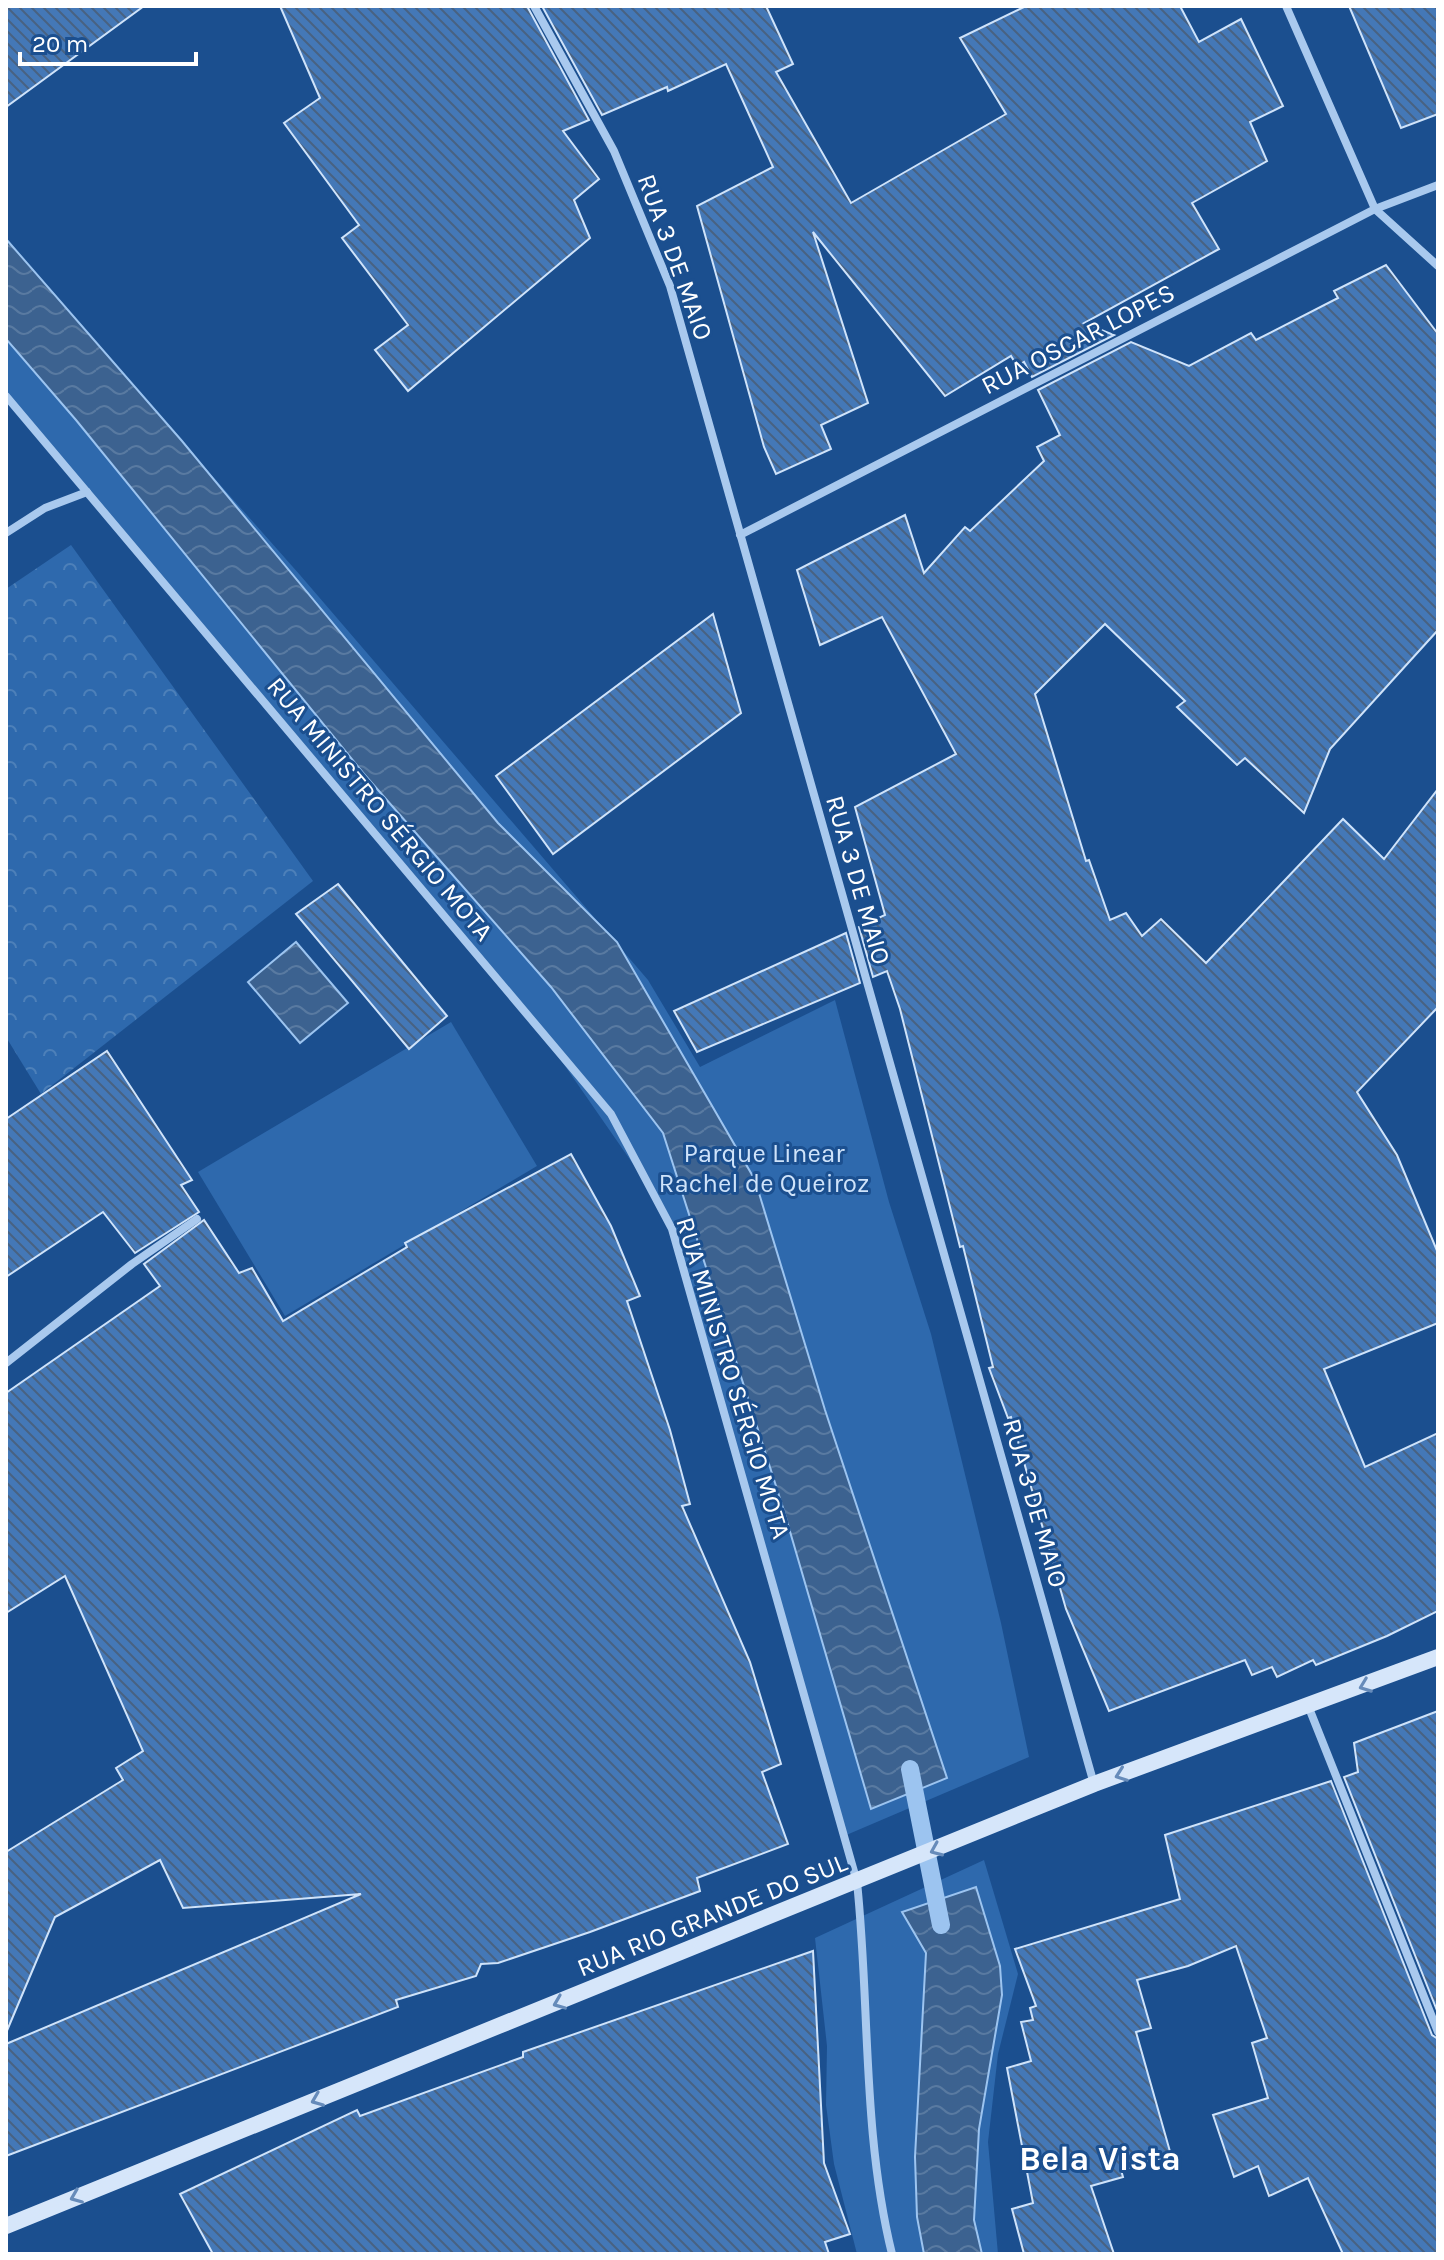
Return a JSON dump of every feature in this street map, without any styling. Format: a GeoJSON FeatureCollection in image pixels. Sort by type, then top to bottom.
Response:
{"type":"FeatureCollection","features":[{"type":"Feature","properties":{"kind":"street","name":"RUA 3 DE MAIO"},"geometry":{"type":"LineString","coordinates":[[534,6],[614,151],[670,286],[1094,1784]]}},
{"type":"Feature","properties":{"kind":"street"},"geometry":{"type":"LineString","coordinates":[[1286,6],[1375,209],[1438,266]]}},
{"type":"Feature","properties":{"kind":"street","name":"RUA OSCAR LOPES"},"geometry":{"type":"LineString","coordinates":[[740,535],[1375,209],[1438,185]]}},
{"type":"Feature","properties":{"kind":"street","name":"RUA MINISTRO SÉRGIO MOTA"},"geometry":{"type":"LineString","coordinates":[[6,396],[611,1114],[672,1229],[861,1881],[867,2078],[884,2219],[892,2254]]}},
{"type":"Feature","properties":{"kind":"street"},"geometry":{"type":"LineString","coordinates":[[6,533],[45,508],[87,492]]}},
{"type":"Feature","properties":{"kind":"street"},"geometry":{"type":"LineString","coordinates":[[6,1363],[132,1264],[197,1219]]}},
{"type":"Feature","properties":{"kind":"street","name":"RUA RIO GRANDE DO SUL"},"geometry":{"type":"LineString","coordinates":[[6,2226],[1094,1784],[1309,1708],[1438,1657]]}},
{"type":"Feature","properties":{"kind":"street"},"geometry":{"type":"LineString","coordinates":[[1309,1708],[1438,2032]]}},
{"type":"Feature","properties":{"kind":"green space","name":"Parque Linear Rachel de Queiroz"},"geometry":{"type":"Polygon","coordinates":[[[6,243],[300,575],[648,980],[700,1067],[835,1000],[889,1202],[931,1334],[1001,1623],[1029,1757],[844,1836],[692,1299],[658,1200],[540,1030],[6,396],[6,243]]]}},
{"type":"Feature","properties":{"kind":"green space"},"geometry":{"type":"Polygon","coordinates":[[[71,545],[313,881],[41,1094],[6,1037],[6,589],[71,545]]]}},
{"type":"Feature","properties":{"kind":"green space"},"geometry":{"type":"Polygon","coordinates":[[[451,1022],[537,1166],[285,1316],[198,1172],[451,1022]]]}},
{"type":"Feature","properties":{"kind":"green space"},"geometry":{"type":"Polygon","coordinates":[[[984,1860],[1018,1974],[998,2054],[988,2142],[998,2254],[857,2254],[834,2164],[826,2105],[827,2046],[815,1938],[984,1860]]]}},
{"type":"Feature","properties":{"kind":"water"},"geometry":{"type":"Polygon","coordinates":[[[6,239],[182,441],[498,823],[617,942],[755,1180],[825,1410],[947,1778],[871,1809],[784,1511],[663,1133],[551,987],[364,774],[76,420],[6,339],[6,239]]]}},
{"type":"Feature","properties":{"kind":"water"},"geometry":{"type":"Polygon","coordinates":[[[296,942],[348,1003],[300,1043],[248,982],[296,942]]]}},
{"type":"Feature","properties":{"kind":"water"},"geometry":{"type":"Polygon","coordinates":[[[976,1887],[1000,1966],[1002,1995],[979,2129],[974,2220],[982,2254],[924,2254],[917,2217],[915,2157],[926,1953],[902,1912],[976,1887]]]}},
{"type":"Feature","properties":{"kind":"building"},"geometry":{"type":"Polygon","coordinates":[[[6,6],[144,6],[6,107],[6,6]]]}},
{"type":"Feature","properties":{"kind":"building"},"geometry":{"type":"Polygon","coordinates":[[[280,6],[527,6],[589,120],[563,131],[599,179],[574,200],[590,238],[408,391],[375,350],[408,325],[342,238],[359,225],[284,123],[320,98],[280,6]]]}},
{"type":"Feature","properties":{"kind":"building"},"geometry":{"type":"Polygon","coordinates":[[[542,6],[766,6],[793,64],[776,72],[851,203],[1006,114],[960,38],[1026,6],[1180,6],[1199,42],[1241,19],[1283,106],[1250,122],[1267,161],[1192,203],[1219,249],[1084,323],[1114,335],[1032,377],[1024,362],[1017,366],[1011,356],[945,396],[813,232],[868,403],[821,425],[831,449],[776,474],[764,447],[697,206],[773,167],[726,64],[668,91],[667,87],[602,115],[542,6]]]}},
{"type":"Feature","properties":{"kind":"building"},"geometry":{"type":"Polygon","coordinates":[[[1349,6],[1438,6],[1438,114],[1401,128],[1349,6]]]}},
{"type":"Feature","properties":{"kind":"building"},"geometry":{"type":"Polygon","coordinates":[[[1386,265],[1438,334],[1438,630],[1330,749],[1304,813],[1245,758],[1237,765],[1177,707],[1185,701],[1105,624],[1035,694],[1086,861],[1089,860],[1110,920],[1126,913],[1142,936],[1161,919],[1206,963],[1343,819],[1384,859],[1438,789],[1438,1007],[1357,1092],[1397,1155],[1438,1253],[1438,1323],[1324,1369],[1365,1467],[1438,1433],[1438,1611],[1387,1636],[1316,1665],[1313,1660],[1277,1677],[1272,1667],[1252,1675],[1245,1660],[1109,1711],[1066,1609],[1011,1417],[1008,1418],[989,1368],[993,1367],[900,1009],[887,971],[873,977],[859,927],[885,915],[855,807],[956,754],[882,617],[820,645],[797,570],[905,515],[924,573],[965,527],[970,531],[1044,461],[1037,447],[1060,435],[1038,390],[1131,342],[1189,366],[1251,333],[1256,340],[1338,298],[1334,291],[1386,265]]]}},
{"type":"Feature","properties":{"kind":"building"},"geometry":{"type":"Polygon","coordinates":[[[713,614],[741,713],[553,854],[496,776],[713,614]]]}},
{"type":"Feature","properties":{"kind":"building"},"geometry":{"type":"Polygon","coordinates":[[[338,884],[447,1016],[409,1049],[296,914],[338,884]]]}},
{"type":"Feature","properties":{"kind":"building"},"geometry":{"type":"Polygon","coordinates":[[[846,933],[860,983],[697,1052],[674,1011],[846,933]]]}},
{"type":"Feature","properties":{"kind":"building"},"geometry":{"type":"Polygon","coordinates":[[[107,1051],[192,1180],[181,1185],[199,1212],[135,1253],[103,1212],[6,1277],[6,1119],[107,1051]]]}},
{"type":"Feature","properties":{"kind":"building"},"geometry":{"type":"Polygon","coordinates":[[[571,1154],[611,1226],[640,1296],[627,1301],[670,1430],[690,1504],[682,1506],[750,1662],[781,1764],[762,1772],[788,1844],[697,1878],[700,1891],[498,1963],[481,1964],[476,1976],[396,2000],[398,2007],[6,2156],[6,2044],[361,1894],[183,1908],[160,1860],[55,1917],[6,2033],[6,1852],[123,1780],[116,1768],[143,1751],[65,1576],[6,1613],[6,1393],[160,1286],[144,1264],[204,1220],[239,1273],[252,1268],[283,1321],[407,1247],[405,1243],[571,1154]]]}},
{"type":"Feature","properties":{"kind":"building"},"geometry":{"type":"Polygon","coordinates":[[[1438,1711],[1438,2013],[1344,1777],[1358,1772],[1354,1743],[1438,1711]]]}},
{"type":"Feature","properties":{"kind":"building"},"geometry":{"type":"Polygon","coordinates":[[[1331,1781],[1432,2035],[1438,2039],[1438,2254],[1343,2254],[1308,2178],[1269,2196],[1258,2166],[1234,2177],[1213,2115],[1268,2098],[1252,2043],[1267,2038],[1236,1946],[1188,1966],[1137,1980],[1151,2028],[1136,2032],[1171,2155],[1121,2170],[1123,2177],[1091,2186],[1114,2254],[1024,2254],[1012,2209],[1033,2203],[1007,2068],[1031,2061],[1021,2022],[1033,2020],[1030,2008],[1036,2006],[1015,1949],[1180,1899],[1165,1835],[1331,1781]]]}},
{"type":"Feature","properties":{"kind":"building"},"geometry":{"type":"Polygon","coordinates":[[[813,1951],[824,2163],[850,2234],[825,2242],[829,2254],[213,2254],[180,2194],[357,2110],[360,2116],[523,2057],[523,2052],[813,1951]]]}},
{"type":"Feature","properties":{"kind":"waterway"},"geometry":{"type":"LineString","coordinates":[[910,1769],[941,1925]]}},
{"type":"Feature","properties":{"kind":"district","name":"Bela Vista"},"geometry":{"type":"Point","coordinates":[1100,2159]}}]}
